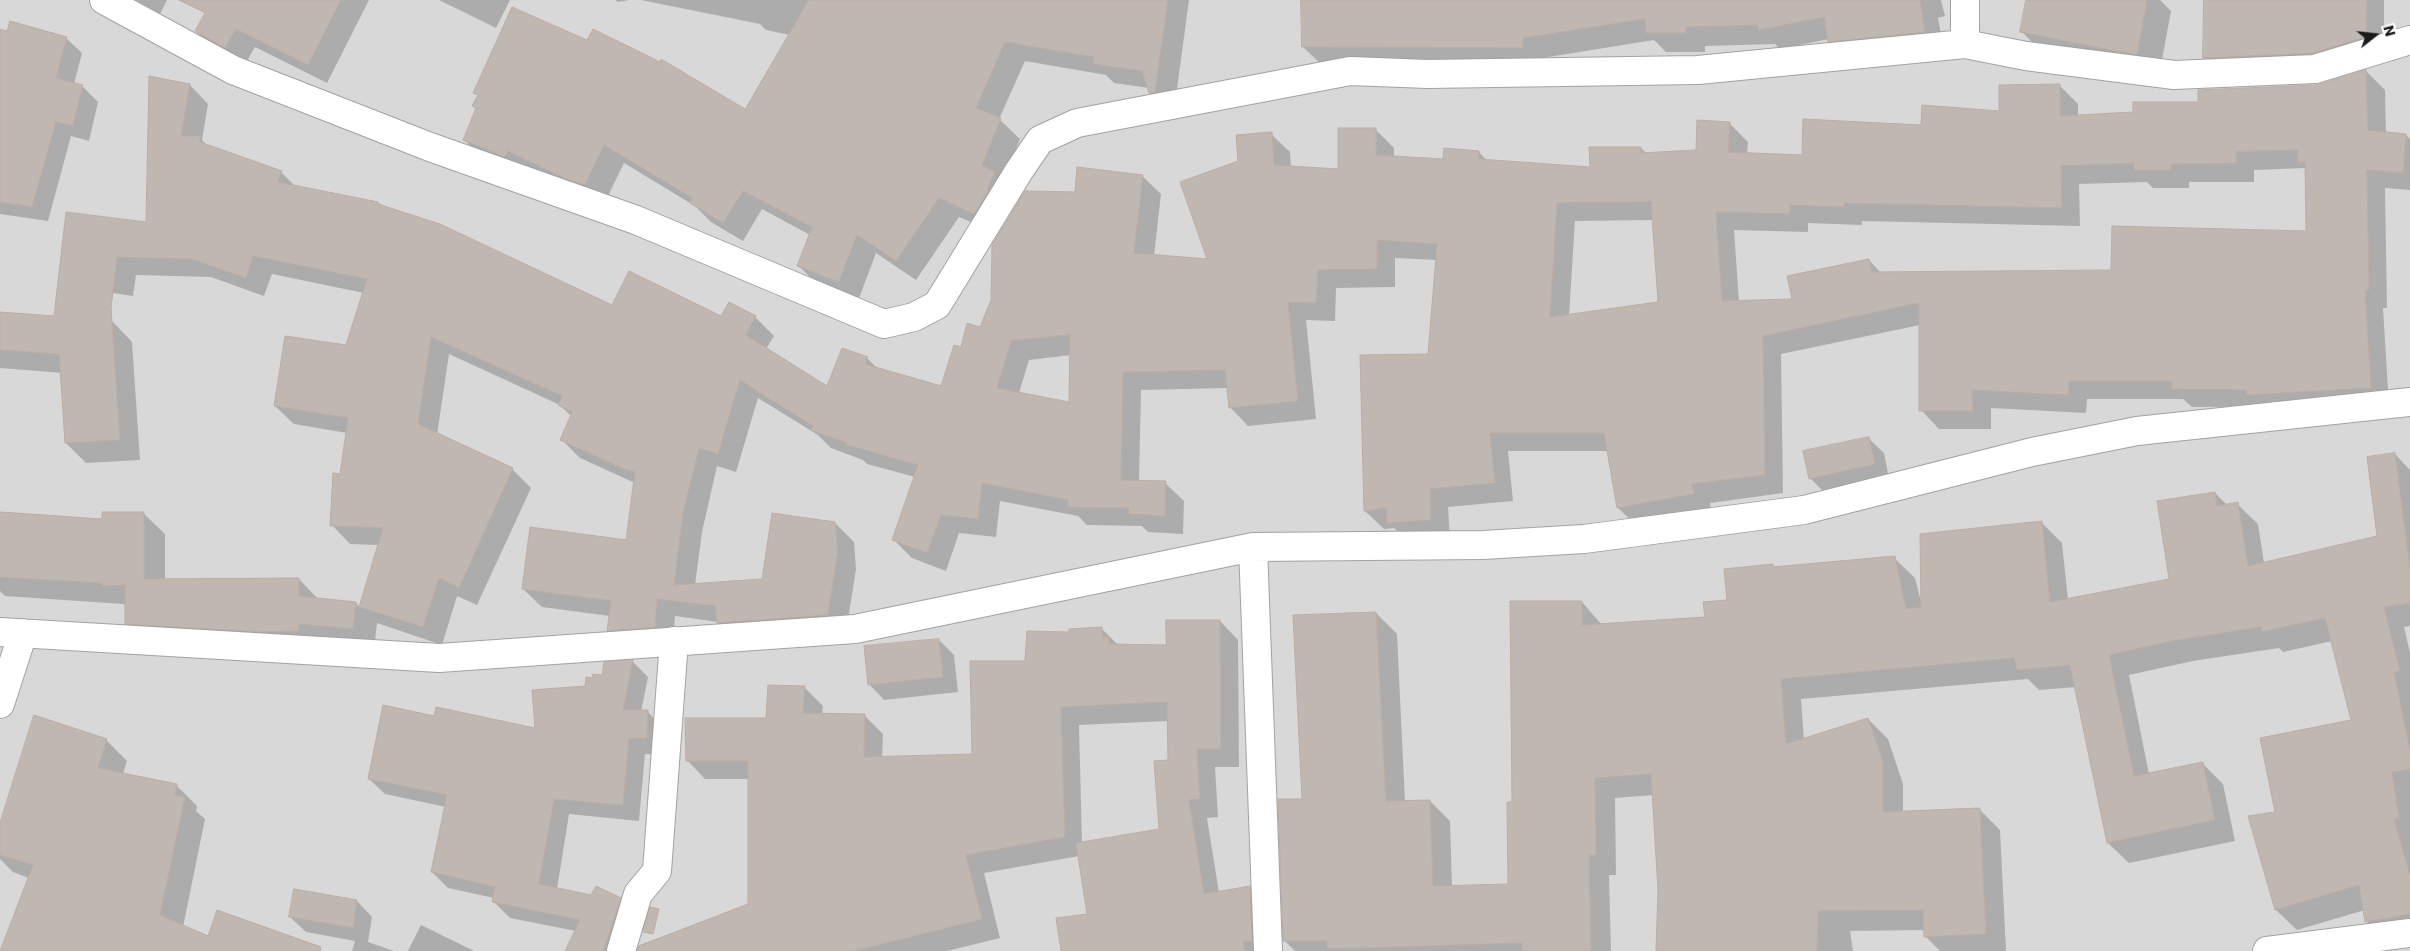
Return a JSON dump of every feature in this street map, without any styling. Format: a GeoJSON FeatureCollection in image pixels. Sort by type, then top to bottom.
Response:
{"type":"FeatureCollection","features":[{"type":"Feature","properties":{"kind":"street"},"geometry":{"type":"LineString","coordinates":[[104,0],[233,70],[430,147],[636,220],[884,324],[914,317],[937,305],[1040,140],[1077,123],[1350,71],[1428,74],[1698,70],[1965,44],[2026,56],[2174,75],[2315,69],[2410,40]]}},
{"type":"Feature","properties":{"kind":"street"},"geometry":{"type":"LineString","coordinates":[[1965,44],[1966,0]]}},
{"type":"Feature","properties":{"kind":"street"},"geometry":{"type":"LineString","coordinates":[[0,704],[11,633],[439,658],[855,629],[1253,547],[1483,545],[1584,539],[1804,510],[2032,452],[2137,432],[2410,402]]}},
{"type":"Feature","properties":{"kind":"street"},"geometry":{"type":"LineString","coordinates":[[1253,547],[1268,951]]}},
{"type":"Feature","properties":{"kind":"street"},"geometry":{"type":"LineString","coordinates":[[621,951],[638,894],[658,871],[674,641]]}},
{"type":"Feature","properties":{"kind":"street"},"geometry":{"type":"LineString","coordinates":[[2267,951],[2410,933]]}},
{"type":"Feature","properties":{"kind":"shaded area"},"geometry":{"type":"Polygon","coordinates":[[[0,0],[2410,0],[2410,951],[0,951],[0,0]]]}},
{"type":"Feature","properties":{"kind":"building"},"geometry":{"type":"Polygon","coordinates":[[[179,0],[341,0],[308,65],[236,29],[225,48],[195,31],[205,13],[179,0]]]}},
{"type":"Feature","properties":{"kind":"building"},"geometry":{"type":"Polygon","coordinates":[[[809,0],[1168,0],[1155,92],[1149,93],[1142,71],[1093,64],[1094,57],[1005,42],[976,108],[1001,118],[982,165],[995,172],[987,190],[989,190],[974,214],[939,198],[896,261],[857,235],[839,282],[797,266],[812,227],[743,191],[723,223],[690,203],[692,198],[604,145],[585,185],[564,178],[508,151],[505,157],[463,140],[476,108],[472,106],[478,95],[473,93],[512,7],[587,40],[593,29],[660,62],[661,59],[745,109],[809,0]]]}},
{"type":"Feature","properties":{"kind":"building"},"geometry":{"type":"Polygon","coordinates":[[[1301,0],[1920,0],[1925,32],[1828,42],[1824,17],[1759,30],[1758,25],[1686,27],[1686,33],[1646,33],[1645,19],[1523,38],[1523,48],[1302,47],[1301,0]]]}},
{"type":"Feature","properties":{"kind":"building"},"geometry":{"type":"Polygon","coordinates":[[[2026,0],[2147,0],[2137,55],[2020,32],[2026,0]]]}},
{"type":"Feature","properties":{"kind":"building"},"geometry":{"type":"Polygon","coordinates":[[[2204,0],[2367,0],[2366,37],[2312,53],[2203,58],[2204,0]]]}},
{"type":"Feature","properties":{"kind":"building"},"geometry":{"type":"Polygon","coordinates":[[[10,21],[67,37],[56,78],[83,85],[73,126],[56,122],[32,207],[0,202],[0,29],[7,31],[10,21]]]}},
{"type":"Feature","properties":{"kind":"building"},"geometry":{"type":"Polygon","coordinates":[[[2366,70],[2368,130],[2406,134],[2403,173],[2367,170],[2369,290],[2365,290],[2371,388],[2246,395],[2246,390],[2172,389],[2172,381],[2069,381],[2068,395],[1972,390],[1973,411],[1919,411],[1919,303],[1763,336],[1765,475],[1692,484],[1694,494],[1617,508],[1604,433],[1490,433],[1495,483],[1430,489],[1431,520],[1387,523],[1386,508],[1364,511],[1360,355],[1428,354],[1437,244],[1377,240],[1377,269],[1318,270],[1316,303],[1288,302],[1298,401],[1229,408],[1225,370],[1123,372],[1121,480],[1166,481],[1165,516],[1129,514],[1129,508],[1068,507],[1068,500],[982,483],[978,519],[941,515],[927,553],[892,540],[918,465],[847,445],[847,443],[811,430],[813,426],[740,380],[718,454],[699,448],[683,513],[674,585],[762,579],[772,513],[835,522],[838,550],[828,615],[717,623],[715,606],[657,599],[655,627],[607,631],[611,601],[522,589],[530,527],[626,540],[635,472],[560,440],[572,412],[558,405],[562,396],[431,337],[418,424],[513,468],[459,588],[439,578],[423,627],[359,607],[383,528],[330,526],[333,473],[340,474],[348,418],[274,406],[285,336],[346,345],[367,279],[253,256],[246,278],[191,259],[117,257],[111,308],[120,440],[65,443],[59,354],[0,350],[0,312],[54,316],[66,212],[146,222],[149,76],[190,84],[181,136],[200,136],[200,142],[282,171],[278,182],[378,202],[378,204],[440,224],[612,305],[629,271],[721,316],[729,302],[756,316],[746,335],[827,386],[842,348],[868,357],[865,364],[941,386],[954,345],[961,347],[967,323],[980,327],[991,300],[992,245],[1025,191],[1075,192],[1077,167],[1143,175],[1134,253],[1207,259],[1180,182],[1238,161],[1236,135],[1272,132],[1274,165],[1338,169],[1338,128],[1376,128],[1376,155],[1443,159],[1444,148],[1479,151],[1479,159],[1590,167],[1589,147],[1641,147],[1641,153],[1696,150],[1697,120],[1730,122],[1728,152],[1802,155],[1803,119],[1921,125],[1922,105],[1999,111],[1999,85],[2060,84],[2060,116],[2133,112],[2133,102],[2198,102],[2198,90],[2316,85],[2366,70]],[[2298,150],[2236,152],[2236,163],[2171,164],[2171,170],[2134,170],[2134,163],[2061,166],[2062,208],[1844,203],[1844,207],[1790,205],[1790,214],[1716,212],[1722,301],[1792,299],[1787,276],[1869,259],[1872,272],[2111,270],[2112,226],[2306,231],[2305,162],[2298,162],[2298,150]],[[1651,202],[1557,203],[1550,317],[1658,302],[1651,202]],[[1070,335],[1011,341],[997,388],[1069,402],[1070,335]]]}},
{"type":"Feature","properties":{"kind":"building"},"geometry":{"type":"Polygon","coordinates":[[[1869,437],[1875,464],[1809,479],[1803,451],[1869,437]]]}},
{"type":"Feature","properties":{"kind":"building"},"geometry":{"type":"Polygon","coordinates":[[[2395,453],[2410,569],[2410,603],[2384,607],[2400,671],[2394,672],[2410,751],[2410,769],[2392,772],[2399,818],[2394,819],[2410,875],[2410,914],[2365,922],[2359,885],[2275,910],[2248,816],[2275,812],[2260,738],[2351,720],[2325,618],[2262,632],[2261,627],[2172,641],[2109,655],[2134,776],[2203,762],[2215,820],[2107,843],[2070,665],[2017,670],[2014,658],[1781,679],[1786,744],[1868,718],[1883,762],[1883,812],[1980,808],[1986,934],[1924,937],[1923,910],[1818,911],[1817,951],[1656,951],[1658,890],[1651,774],[1595,778],[1596,855],[1589,855],[1591,951],[1522,951],[1522,943],[1327,949],[1327,941],[1283,941],[1278,799],[1302,799],[1293,615],[1376,612],[1386,801],[1430,800],[1433,886],[1508,884],[1507,802],[1512,802],[1510,601],[1582,601],[1582,625],[1705,617],[1703,602],[1727,600],[1724,569],[1773,564],[1773,567],[1895,556],[1906,609],[1921,607],[1920,534],[2042,521],[2050,602],[2169,579],[2157,501],[2215,492],[2217,506],[2238,502],[2248,566],[2377,536],[2367,457],[2395,453]]]}},
{"type":"Feature","properties":{"kind":"building"},"geometry":{"type":"Polygon","coordinates":[[[0,512],[102,519],[102,512],[144,512],[144,579],[299,578],[299,596],[356,602],[353,629],[299,624],[299,631],[260,632],[125,624],[125,585],[102,586],[102,583],[0,577],[0,512]]]}},
{"type":"Feature","properties":{"kind":"building"},"geometry":{"type":"Polygon","coordinates":[[[1166,620],[1220,620],[1221,749],[1197,749],[1200,799],[1189,800],[1204,894],[1250,886],[1252,941],[1243,941],[1245,951],[1061,951],[1056,918],[1087,914],[1076,843],[1159,829],[1154,761],[1168,760],[1167,702],[1061,707],[1065,837],[966,855],[982,919],[854,951],[637,951],[639,946],[748,904],[748,761],[686,761],[685,718],[766,718],[768,685],[805,686],[803,713],[865,714],[864,757],[972,754],[970,661],[1025,661],[1027,631],[1069,632],[1069,629],[1102,627],[1103,637],[1109,636],[1109,644],[1166,645],[1166,620]]]}},
{"type":"Feature","properties":{"kind":"building"},"geometry":{"type":"Polygon","coordinates":[[[939,639],[943,677],[868,685],[864,646],[939,639]]]}},
{"type":"Feature","properties":{"kind":"building"},"geometry":{"type":"Polygon","coordinates":[[[633,660],[623,710],[648,710],[647,738],[629,738],[623,805],[554,799],[539,884],[591,895],[596,886],[621,898],[603,951],[565,951],[580,920],[492,902],[495,887],[431,872],[447,795],[368,779],[383,705],[434,716],[436,707],[535,728],[532,690],[585,686],[586,677],[592,678],[593,674],[602,675],[604,662],[633,660]]]}},
{"type":"Feature","properties":{"kind":"building"},"geometry":{"type":"Polygon","coordinates":[[[34,715],[107,739],[98,768],[177,784],[175,795],[185,797],[160,915],[208,936],[217,910],[321,947],[320,951],[0,951],[33,865],[0,855],[0,823],[34,715]]]}},
{"type":"Feature","properties":{"kind":"building"},"geometry":{"type":"Polygon","coordinates":[[[294,889],[357,900],[353,928],[289,917],[294,889]]]}},
{"type":"Feature","properties":{"kind":"building"},"geometry":{"type":"Polygon","coordinates":[[[650,907],[659,909],[653,934],[643,932],[650,907]]]}}]}
